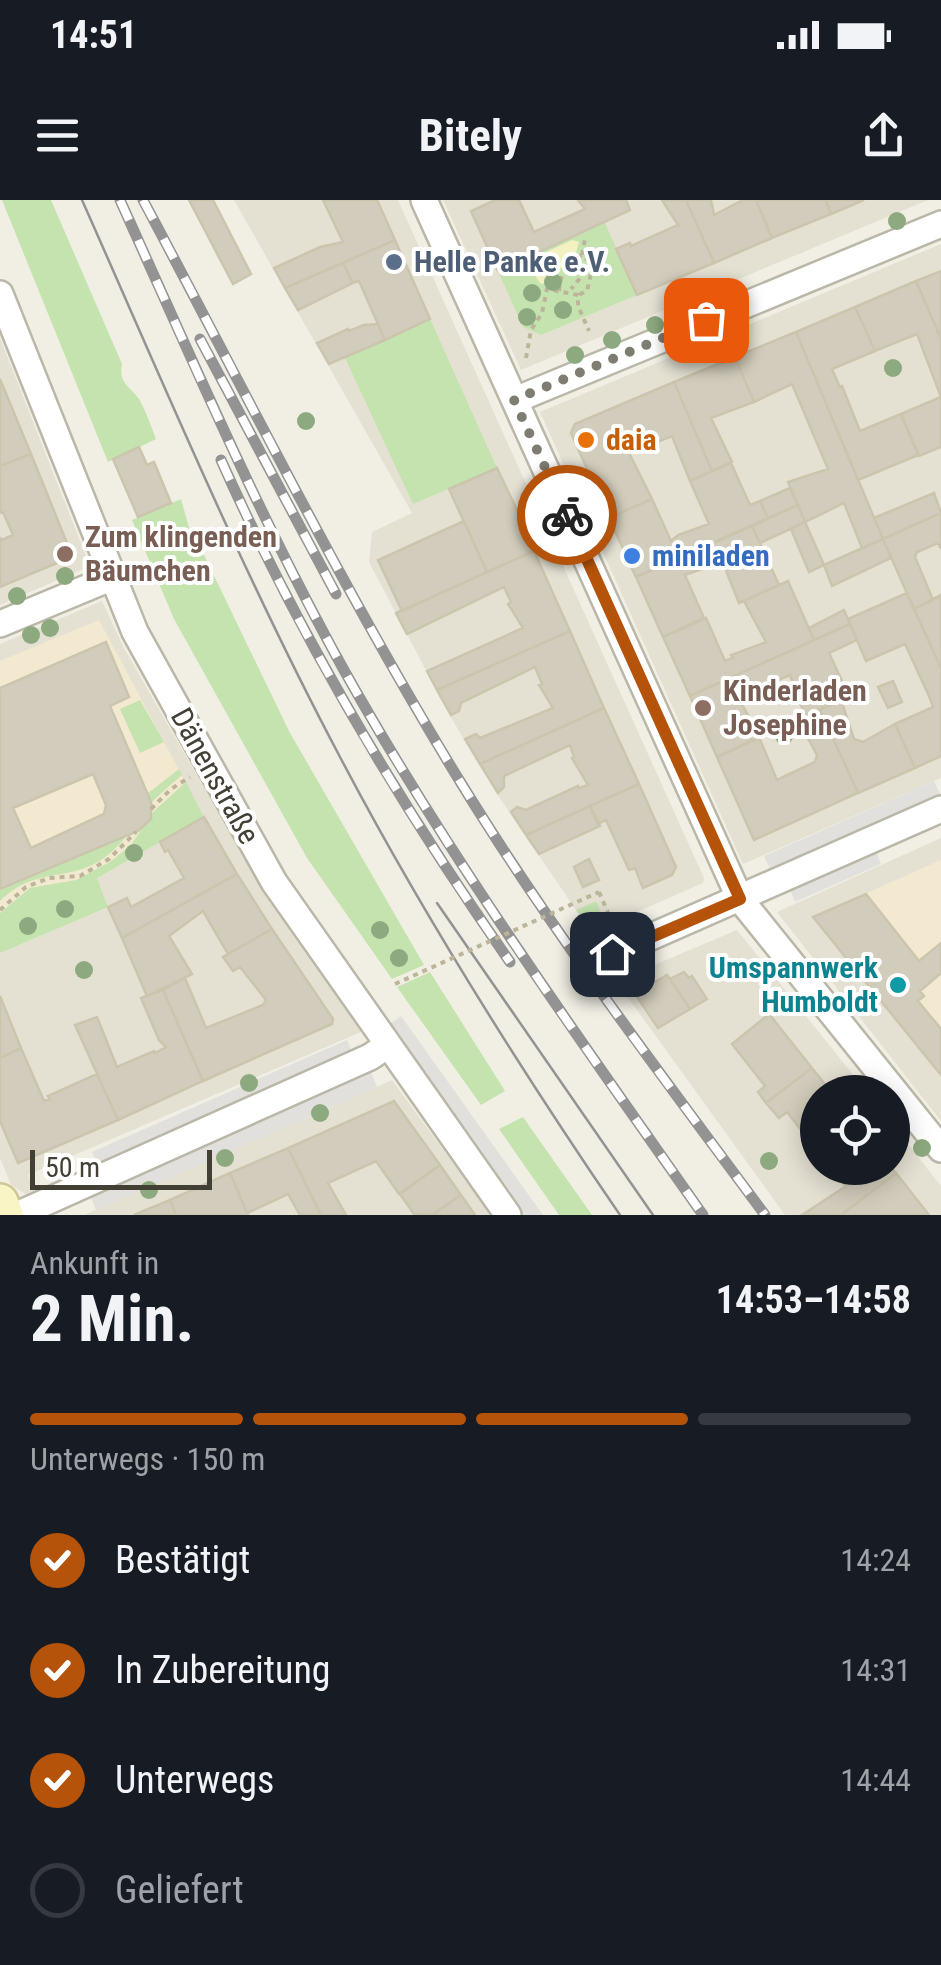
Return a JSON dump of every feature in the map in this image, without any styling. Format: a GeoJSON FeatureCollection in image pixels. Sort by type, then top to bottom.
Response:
{"type":"FeatureCollection","features":[{"type":"Feature","properties":{"kind":"street"},"geometry":{"type":"LineString","coordinates":[[424,200],[740,899],[941,1149]]}},
{"type":"Feature","properties":{"kind":"street"},"geometry":{"type":"LineString","coordinates":[[514,400],[941,224]]}},
{"type":"Feature","properties":{"kind":"street","name":"Dänenstraße"},"geometry":{"type":"LineString","coordinates":[[0,294],[136,632],[274,882],[508,1215]]}},
{"type":"Feature","properties":{"kind":"street"},"geometry":{"type":"LineString","coordinates":[[0,624],[113,577]]}},
{"type":"Feature","properties":{"kind":"street"},"geometry":{"type":"LineString","coordinates":[[614,944],[740,899],[941,810]]}},
{"type":"Feature","properties":{"kind":"street"},"geometry":{"type":"LineString","coordinates":[[17,1215],[370,1058],[388,1045]]}},
{"type":"Feature","properties":{"kind":"street"},"geometry":{"type":"LineString","coordinates":[[0,1202],[6,1215]]}},
{"type":"Feature","properties":{"kind":"path"},"geometry":{"type":"LineString","coordinates":[[582,255],[584,239]]}},
{"type":"Feature","properties":{"kind":"path"},"geometry":{"type":"LineString","coordinates":[[559,290],[561,275],[582,255]]}},
{"type":"Feature","properties":{"kind":"path"},"geometry":{"type":"LineString","coordinates":[[578,295],[588,288],[593,265],[582,255]]}},
{"type":"Feature","properties":{"kind":"path"},"geometry":{"type":"LineString","coordinates":[[570,291],[580,272],[571,262]]}},
{"type":"Feature","properties":{"kind":"path"},"geometry":{"type":"LineString","coordinates":[[578,282],[588,288]]}},
{"type":"Feature","properties":{"kind":"path"},"geometry":{"type":"LineString","coordinates":[[526,358],[531,330],[542,313],[548,289],[578,295]]}},
{"type":"Feature","properties":{"kind":"path"},"geometry":{"type":"LineString","coordinates":[[578,295],[578,306],[589,331]]}},
{"type":"Feature","properties":{"kind":"path"},"geometry":{"type":"LineString","coordinates":[[152,809],[171,789],[190,777]]}},
{"type":"Feature","properties":{"kind":"path"},"geometry":{"type":"LineString","coordinates":[[0,910],[26,887],[49,878],[80,876],[109,860],[136,832]]}},
{"type":"Feature","properties":{"kind":"path"},"geometry":{"type":"LineString","coordinates":[[395,984],[599,892],[614,944]]}},
{"type":"Feature","properties":{"kind":"shaded area"},"geometry":{"type":"Polygon","coordinates":[[[234,200],[398,200],[703,883],[591,932],[495,791],[450,716],[369,562],[372,532],[412,513],[234,200]]]}},
{"type":"Feature","properties":{"kind":"shaded area"},"geometry":{"type":"Polygon","coordinates":[[[443,200],[928,200],[521,370],[443,200]]]}},
{"type":"Feature","properties":{"kind":"shaded area"},"geometry":{"type":"Polygon","coordinates":[[[941,244],[941,778],[743,864],[540,412],[941,244]]]}},
{"type":"Feature","properties":{"kind":"shaded area"},"geometry":{"type":"Polygon","coordinates":[[[0,338],[90,566],[0,605],[0,338]]]}},
{"type":"Feature","properties":{"kind":"shaded area"},"geometry":{"type":"Polygon","coordinates":[[[102,601],[124,648],[259,884],[361,1032],[28,1175],[35,1191],[27,1195],[11,1185],[0,1158],[0,644],[102,601]]]}},
{"type":"Feature","properties":{"kind":"shaded area"},"geometry":{"type":"Polygon","coordinates":[[[99,620],[204,817],[97,878],[108,907],[0,953],[0,661],[99,620]]]}},
{"type":"Feature","properties":{"kind":"shaded area"},"geometry":{"type":"Polygon","coordinates":[[[934,781],[941,796],[771,871],[764,856],[934,781]]]}},
{"type":"Feature","properties":{"kind":"shaded area"},"geometry":{"type":"Polygon","coordinates":[[[941,838],[941,1121],[910,1081],[910,1075],[905,1075],[777,912],[941,838]]]}},
{"type":"Feature","properties":{"kind":"shaded area"},"geometry":{"type":"Polygon","coordinates":[[[875,849],[881,864],[795,902],[789,887],[875,849]]]}},
{"type":"Feature","properties":{"kind":"shaded area","name":"Umspannwerk Humboldt"},"geometry":{"type":"Polygon","coordinates":[[[941,860],[941,1076],[813,917],[941,860]]]}},
{"type":"Feature","properties":{"kind":"shaded area"},"geometry":{"type":"Polygon","coordinates":[[[737,930],[853,1075],[800,1075],[800,1185],[910,1185],[910,1147],[941,1186],[941,1215],[785,1215],[616,981],[737,930]]]}},
{"type":"Feature","properties":{"kind":"shaded area"},"geometry":{"type":"Polygon","coordinates":[[[401,1016],[543,1215],[522,1215],[387,1026],[401,1016]]]}},
{"type":"Feature","properties":{"kind":"shaded area"},"geometry":{"type":"Polygon","coordinates":[[[347,1040],[353,1055],[99,1167],[92,1152],[347,1040]]]}},
{"type":"Feature","properties":{"kind":"shaded area"},"geometry":{"type":"Polygon","coordinates":[[[371,1072],[377,1087],[96,1210],[90,1195],[371,1072]]]}},
{"type":"Feature","properties":{"kind":"shaded area"},"geometry":{"type":"Polygon","coordinates":[[[392,1080],[491,1215],[84,1215],[377,1087],[392,1080]]]}},
{"type":"Feature","properties":{"kind":"green space"},"geometry":{"type":"Polygon","coordinates":[[[2,200],[51,200],[122,364],[123,380],[139,399],[156,439],[108,462],[2,200]]]}},
{"type":"Feature","properties":{"kind":"green space"},"geometry":{"type":"Polygon","coordinates":[[[605,223],[637,295],[541,335],[523,327],[498,271],[605,223]]]}},
{"type":"Feature","properties":{"kind":"green space"},"geometry":{"type":"Polygon","coordinates":[[[430,319],[497,468],[413,504],[345,358],[430,319]]]}},
{"type":"Feature","properties":{"kind":"green space"},"geometry":{"type":"Polygon","coordinates":[[[181,499],[195,549],[204,555],[290,733],[424,965],[392,979],[307,858],[174,619],[132,520],[181,499]]]}},
{"type":"Feature","properties":{"kind":"green space"},"geometry":{"type":"Polygon","coordinates":[[[140,700],[164,742],[140,753],[120,709],[140,700]]]}},
{"type":"Feature","properties":{"kind":"green space"},"geometry":{"type":"Polygon","coordinates":[[[179,769],[182,775],[151,803],[108,855],[88,867],[25,883],[0,901],[0,889],[138,801],[179,769]]]}},
{"type":"Feature","properties":{"kind":"green space"},"geometry":{"type":"Polygon","coordinates":[[[186,782],[204,817],[97,878],[108,907],[0,953],[0,913],[30,888],[76,880],[110,862],[131,845],[154,811],[186,782]]]}},
{"type":"Feature","properties":{"kind":"green space"},"geometry":{"type":"Polygon","coordinates":[[[596,901],[611,936],[600,945],[614,966],[619,962],[640,991],[628,998],[583,936],[590,931],[576,910],[596,901]]]}},
{"type":"Feature","properties":{"kind":"green space"},"geometry":{"type":"Polygon","coordinates":[[[430,972],[505,1091],[481,1105],[397,987],[430,972]]]}},
{"type":"Feature","properties":{"kind":"green space"},"geometry":{"type":"Polygon","coordinates":[[[523,1117],[592,1215],[559,1215],[499,1129],[523,1117]]]}},
{"type":"Feature","properties":{"kind":"sand"},"geometry":{"type":"Polygon","coordinates":[[[572,240],[579,242],[576,253],[546,283],[541,284],[532,272],[520,271],[516,266],[572,240]]]}},
{"type":"Feature","properties":{"kind":"building"},"geometry":{"type":"Polygon","coordinates":[[[189,200],[213,200],[251,274],[233,284],[189,200]]]}},
{"type":"Feature","properties":{"kind":"building"},"geometry":{"type":"Polygon","coordinates":[[[323,200],[377,200],[395,240],[285,288],[274,268],[320,247],[343,242],[323,200]]]}},
{"type":"Feature","properties":{"kind":"building"},"geometry":{"type":"Polygon","coordinates":[[[495,200],[519,200],[534,232],[585,209],[578,200],[626,200],[630,210],[498,271],[471,211],[495,200]]]}},
{"type":"Feature","properties":{"kind":"building"},"geometry":{"type":"Polygon","coordinates":[[[662,200],[686,200],[714,263],[637,295],[616,249],[678,225],[662,200]]]}},
{"type":"Feature","properties":{"kind":"building"},"geometry":{"type":"Polygon","coordinates":[[[686,200],[711,200],[714,215],[743,200],[756,200],[772,238],[714,263],[686,200]]]}},
{"type":"Feature","properties":{"kind":"building"},"geometry":{"type":"Polygon","coordinates":[[[756,200],[826,200],[831,214],[772,238],[756,200]]]}},
{"type":"Feature","properties":{"kind":"building"},"geometry":{"type":"Polygon","coordinates":[[[826,200],[864,200],[831,214],[826,200]]]}},
{"type":"Feature","properties":{"kind":"building"},"geometry":{"type":"Polygon","coordinates":[[[395,240],[430,319],[385,340],[359,281],[353,283],[343,263],[395,240]]]}},
{"type":"Feature","properties":{"kind":"building"},"geometry":{"type":"Polygon","coordinates":[[[343,263],[353,283],[298,310],[285,288],[343,263]]]}},
{"type":"Feature","properties":{"kind":"building"},"geometry":{"type":"Polygon","coordinates":[[[941,271],[941,339],[916,281],[941,271]]]}},
{"type":"Feature","properties":{"kind":"building"},"geometry":{"type":"Polygon","coordinates":[[[916,281],[941,339],[941,397],[917,334],[875,351],[855,307],[916,281]]]}},
{"type":"Feature","properties":{"kind":"building"},"geometry":{"type":"Polygon","coordinates":[[[855,307],[875,351],[832,369],[860,431],[901,414],[918,455],[858,480],[796,332],[855,307]]]}},
{"type":"Feature","properties":{"kind":"building"},"geometry":{"type":"Polygon","coordinates":[[[378,324],[385,340],[329,364],[317,343],[348,329],[378,324]]]}},
{"type":"Feature","properties":{"kind":"building"},"geometry":{"type":"Polygon","coordinates":[[[796,332],[883,539],[862,548],[844,503],[805,522],[788,482],[828,469],[792,384],[754,402],[735,357],[796,332]]]}},
{"type":"Feature","properties":{"kind":"building"},"geometry":{"type":"Polygon","coordinates":[[[735,357],[754,402],[711,418],[732,462],[712,471],[674,382],[735,357]]]}},
{"type":"Feature","properties":{"kind":"building"},"geometry":{"type":"Polygon","coordinates":[[[0,379],[31,454],[0,466],[0,379]]]}},
{"type":"Feature","properties":{"kind":"building"},"geometry":{"type":"Polygon","coordinates":[[[674,382],[712,471],[690,481],[672,436],[629,453],[652,499],[609,518],[571,433],[575,424],[674,382]]]}},
{"type":"Feature","properties":{"kind":"building"},"geometry":{"type":"Polygon","coordinates":[[[941,397],[941,447],[919,456],[901,414],[941,397]]]}},
{"type":"Feature","properties":{"kind":"building"},"geometry":{"type":"Polygon","coordinates":[[[139,447],[147,465],[154,462],[171,503],[138,517],[113,459],[139,447]]]}},
{"type":"Feature","properties":{"kind":"building"},"geometry":{"type":"Polygon","coordinates":[[[31,454],[71,553],[69,558],[0,587],[0,538],[13,535],[3,512],[0,513],[0,466],[31,454]]]}},
{"type":"Feature","properties":{"kind":"building"},"geometry":{"type":"Polygon","coordinates":[[[731,463],[750,505],[760,501],[768,518],[636,577],[609,518],[652,499],[671,541],[709,524],[690,481],[731,463]]]}},
{"type":"Feature","properties":{"kind":"building"},"geometry":{"type":"Polygon","coordinates":[[[497,468],[536,550],[487,572],[449,489],[497,468]]]}},
{"type":"Feature","properties":{"kind":"building"},"geometry":{"type":"Polygon","coordinates":[[[790,488],[798,505],[768,518],[760,501],[790,488]]]}},
{"type":"Feature","properties":{"kind":"building"},"geometry":{"type":"Polygon","coordinates":[[[934,493],[941,513],[883,539],[874,518],[934,493]]]}},
{"type":"Feature","properties":{"kind":"building"},"geometry":{"type":"Polygon","coordinates":[[[798,505],[805,522],[760,543],[752,526],[798,505]]]}},
{"type":"Feature","properties":{"kind":"building"},"geometry":{"type":"Polygon","coordinates":[[[941,513],[941,549],[938,543],[917,552],[915,557],[933,600],[914,609],[883,539],[941,513]]]}},
{"type":"Feature","properties":{"kind":"building"},"geometry":{"type":"Polygon","coordinates":[[[464,521],[487,572],[402,611],[378,560],[464,521]]]}},
{"type":"Feature","properties":{"kind":"building"},"geometry":{"type":"Polygon","coordinates":[[[805,522],[824,565],[809,572],[791,529],[805,522]]]}},
{"type":"Feature","properties":{"kind":"building"},"geometry":{"type":"Polygon","coordinates":[[[752,526],[779,585],[739,603],[721,558],[685,575],[704,618],[663,637],[636,577],[752,526]]]}},
{"type":"Feature","properties":{"kind":"building"},"geometry":{"type":"Polygon","coordinates":[[[883,539],[891,558],[832,586],[824,565],[883,539]]]}},
{"type":"Feature","properties":{"kind":"building"},"geometry":{"type":"Polygon","coordinates":[[[534,551],[570,631],[437,690],[427,671],[523,628],[508,604],[511,602],[504,587],[407,634],[396,613],[534,551]]]}},
{"type":"Feature","properties":{"kind":"building"},"geometry":{"type":"Polygon","coordinates":[[[788,581],[814,640],[690,696],[663,637],[706,618],[725,661],[733,658],[731,655],[766,642],[744,601],[788,581]]]}},
{"type":"Feature","properties":{"kind":"building"},"geometry":{"type":"Polygon","coordinates":[[[907,593],[941,668],[941,756],[915,768],[895,724],[933,707],[929,696],[905,644],[866,661],[848,619],[907,593]]]}},
{"type":"Feature","properties":{"kind":"building"},"geometry":{"type":"Polygon","coordinates":[[[941,595],[941,668],[914,609],[941,595]]]}},
{"type":"Feature","properties":{"kind":"building"},"geometry":{"type":"Polygon","coordinates":[[[844,610],[850,624],[814,640],[809,628],[844,610]]]}},
{"type":"Feature","properties":{"kind":"building"},"geometry":{"type":"Polygon","coordinates":[[[850,624],[857,640],[829,653],[849,696],[805,716],[790,675],[745,695],[741,703],[761,737],[717,757],[690,696],[850,624]]]}},
{"type":"Feature","properties":{"kind":"building"},"geometry":{"type":"Polygon","coordinates":[[[570,631],[604,708],[480,764],[465,739],[476,734],[480,738],[553,708],[539,685],[542,684],[535,667],[461,703],[459,711],[451,715],[437,690],[570,631]]]}},
{"type":"Feature","properties":{"kind":"building"},"geometry":{"type":"Polygon","coordinates":[[[106,642],[129,697],[110,706],[151,802],[151,819],[138,831],[0,889],[0,688],[106,642]],[[93,774],[13,808],[31,848],[104,814],[106,805],[93,774]]]}},
{"type":"Feature","properties":{"kind":"building"},"geometry":{"type":"Polygon","coordinates":[[[893,681],[902,702],[888,708],[878,687],[893,681]]]}},
{"type":"Feature","properties":{"kind":"building"},"geometry":{"type":"Polygon","coordinates":[[[841,700],[854,739],[863,742],[895,724],[915,768],[858,793],[820,710],[841,700]]]}},
{"type":"Feature","properties":{"kind":"building"},"geometry":{"type":"Polygon","coordinates":[[[604,708],[639,784],[526,835],[511,812],[517,807],[526,810],[588,785],[572,758],[570,745],[504,776],[504,787],[498,793],[480,764],[604,708]]]}},
{"type":"Feature","properties":{"kind":"building"},"geometry":{"type":"Polygon","coordinates":[[[820,710],[858,793],[754,840],[717,757],[759,737],[777,780],[815,762],[817,755],[798,720],[820,710]]]}},
{"type":"Feature","properties":{"kind":"building"},"geometry":{"type":"Polygon","coordinates":[[[639,784],[676,867],[672,875],[643,888],[635,868],[629,870],[606,820],[598,824],[590,806],[639,784]]]}},
{"type":"Feature","properties":{"kind":"building"},"geometry":{"type":"Polygon","coordinates":[[[590,806],[600,826],[539,854],[526,835],[590,806]]]}},
{"type":"Feature","properties":{"kind":"building"},"geometry":{"type":"Polygon","coordinates":[[[204,817],[237,874],[122,938],[108,907],[127,898],[131,907],[184,878],[160,842],[204,817]]]}},
{"type":"Feature","properties":{"kind":"building"},"geometry":{"type":"Polygon","coordinates":[[[589,859],[599,880],[583,887],[574,867],[589,859]]]}},
{"type":"Feature","properties":{"kind":"building"},"geometry":{"type":"Polygon","coordinates":[[[237,874],[272,929],[228,954],[203,911],[169,936],[192,974],[147,996],[122,938],[237,874]]]}},
{"type":"Feature","properties":{"kind":"building","name":"Umspannwerk Humboldt"},"geometry":{"type":"Polygon","coordinates":[[[866,894],[919,961],[941,943],[941,973],[920,991],[924,996],[918,1001],[941,1029],[941,1075],[813,917],[866,894]]]}},
{"type":"Feature","properties":{"kind":"building"},"geometry":{"type":"Polygon","coordinates":[[[272,929],[333,1019],[332,1024],[203,1081],[163,990],[185,978],[206,1028],[263,1005],[266,1000],[240,967],[233,971],[223,957],[272,929]]]}},
{"type":"Feature","properties":{"kind":"building"},"geometry":{"type":"Polygon","coordinates":[[[684,972],[689,978],[692,976],[707,999],[690,1009],[670,979],[684,972]]]}},
{"type":"Feature","properties":{"kind":"building"},"geometry":{"type":"Polygon","coordinates":[[[667,975],[690,1009],[658,1028],[635,994],[667,975]]]}},
{"type":"Feature","properties":{"kind":"building"},"geometry":{"type":"Polygon","coordinates":[[[163,990],[203,1081],[118,1120],[75,1025],[97,1017],[117,1067],[155,1053],[166,1047],[159,1040],[141,998],[163,990]]]}},
{"type":"Feature","properties":{"kind":"building"},"geometry":{"type":"Polygon","coordinates":[[[0,996],[21,1048],[0,1058],[0,996]]]}},
{"type":"Feature","properties":{"kind":"building"},"geometry":{"type":"Polygon","coordinates":[[[769,1014],[812,1068],[766,1103],[758,1092],[765,1086],[732,1044],[769,1014]]]}},
{"type":"Feature","properties":{"kind":"building"},"geometry":{"type":"Polygon","coordinates":[[[21,1048],[44,1101],[97,1074],[118,1120],[18,1163],[0,1121],[0,1058],[21,1048]]]}},
{"type":"Feature","properties":{"kind":"building"},"geometry":{"type":"Polygon","coordinates":[[[800,1077],[800,1129],[787,1112],[779,1118],[766,1103],[800,1077]]]}},
{"type":"Feature","properties":{"kind":"building"},"geometry":{"type":"Polygon","coordinates":[[[394,1101],[440,1165],[399,1194],[376,1161],[328,1183],[346,1215],[321,1215],[288,1148],[394,1101]]]}},
{"type":"Feature","properties":{"kind":"building"},"geometry":{"type":"Polygon","coordinates":[[[288,1148],[321,1215],[300,1215],[288,1194],[247,1213],[230,1173],[288,1148]]]}},
{"type":"Feature","properties":{"kind":"building"},"geometry":{"type":"Polygon","coordinates":[[[440,1165],[461,1195],[432,1215],[414,1214],[400,1194],[440,1165]]]}},
{"type":"Feature","properties":{"kind":"building"},"geometry":{"type":"Polygon","coordinates":[[[230,1173],[248,1215],[176,1215],[170,1200],[230,1173]]]}},
{"type":"Feature","properties":{"kind":"building"},"geometry":{"type":"Polygon","coordinates":[[[880,1185],[841,1215],[802,1215],[846,1186],[880,1185]]]}},
{"type":"Feature","properties":{"kind":"building"},"geometry":{"type":"Polygon","coordinates":[[[880,1185],[905,1185],[929,1215],[841,1215],[880,1185]]]}},
{"type":"Feature","properties":{"kind":"building"},"geometry":{"type":"Polygon","coordinates":[[[461,1195],[475,1215],[432,1215],[461,1195]]]}},
{"type":"Feature","properties":{"kind":"building"},"geometry":{"type":"Polygon","coordinates":[[[170,1200],[176,1215],[134,1215],[170,1200]]]}},
{"type":"Feature","properties":{"kind":"tram line"},"geometry":{"type":"LineString","coordinates":[[82,200],[238,551],[340,757],[473,990],[620,1215]]}},
{"type":"Feature","properties":{"kind":"tram line"},"geometry":{"type":"LineString","coordinates":[[437,903],[653,1215]]}},
{"type":"Feature","properties":{"kind":"railway"},"geometry":{"type":"LineString","coordinates":[[120,200],[255,497],[345,672],[472,880],[703,1215]]}},
{"type":"Feature","properties":{"kind":"railway"},"geometry":{"type":"LineString","coordinates":[[143,200],[337,567],[461,783],[570,948],[765,1215]]}},
{"type":"Feature","properties":{"kind":"railway"},"geometry":{"type":"LineString","coordinates":[[200,339],[336,594]]}},
{"type":"Feature","properties":{"kind":"railway"},"geometry":{"type":"LineString","coordinates":[[221,460],[284,591],[353,718],[510,962]]}},
{"type":"Feature","properties":{"kind":"way so far"},"geometry":{"type":"LineString","coordinates":[[567,515],[514,400],[706,320]]}},
{"type":"Feature","properties":{"kind":"place","name":"Helle Panke e.V."},"geometry":{"type":"Point","coordinates":[394,262]}},
{"type":"Feature","properties":{"kind":"place","name":"daia"},"geometry":{"type":"Point","coordinates":[586,440]}},
{"type":"Feature","properties":{"kind":"place","name":"Zum klingenden Bäumchen"},"geometry":{"type":"Point","coordinates":[65,554]}},
{"type":"Feature","properties":{"kind":"place","name":"miniladen"},"geometry":{"type":"Point","coordinates":[632,556]}},
{"type":"Feature","properties":{"kind":"place","name":"Kinderladen Josephine"},"geometry":{"type":"Point","coordinates":[703,708]}},
{"type":"Feature","properties":{"kind":"place","name":"Umspannwerk Humboldt"},"geometry":{"type":"Point","coordinates":[898,985]}},
{"type":"Feature","properties":{"kind":"route"},"geometry":{"type":"LineString","coordinates":[[567,515],[740,899],[612,954]]}}]}
